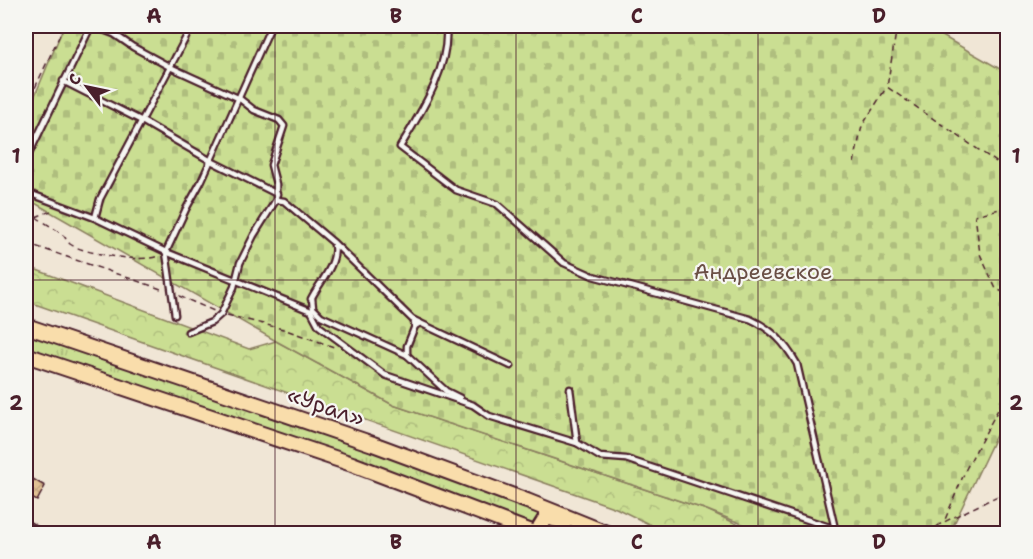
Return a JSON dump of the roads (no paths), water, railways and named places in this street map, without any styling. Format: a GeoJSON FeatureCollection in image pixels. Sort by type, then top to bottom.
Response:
{"type":"FeatureCollection","features":[{"type":"Feature","properties":{"kind":"main road","name":"«Урал»"},"geometry":{"type":"LineString","coordinates":[[26,326],[373,444],[548,508],[609,534]]}},
{"type":"Feature","properties":{"kind":"main road"},"geometry":{"type":"LineString","coordinates":[[26,355],[351,464],[537,534]]}},
{"type":"Feature","properties":{"kind":"main road"},"geometry":{"type":"LineString","coordinates":[[543,534],[540,527],[541,522],[550,518],[592,534]]}},
{"type":"Feature","properties":{"kind":"street"},"geometry":{"type":"LineString","coordinates":[[26,526],[39,534]]}},
{"type":"Feature","properties":{"kind":"lane"},"geometry":{"type":"LineString","coordinates":[[26,160],[92,26],[114,34],[133,48],[240,99],[254,110],[279,120],[284,126],[271,165],[276,184],[276,200],[249,244],[220,314],[212,322],[188,332]]}},
{"type":"Feature","properties":{"kind":"lane"},"geometry":{"type":"LineString","coordinates":[[95,218],[99,199],[192,26]]}},
{"type":"Feature","properties":{"kind":"lane"},"geometry":{"type":"LineString","coordinates":[[175,315],[166,252],[240,99],[271,26]]}},
{"type":"Feature","properties":{"kind":"lane"},"geometry":{"type":"LineString","coordinates":[[446,26],[440,69],[429,98],[400,147],[456,190],[497,204],[564,263],[593,276],[750,319],[764,325],[785,344],[797,364],[836,531]]}},
{"type":"Feature","properties":{"kind":"lane"},"geometry":{"type":"LineString","coordinates":[[63,81],[276,194]]}},
{"type":"Feature","properties":{"kind":"lane"},"geometry":{"type":"LineString","coordinates":[[26,192],[95,218],[166,252],[311,311]]}},
{"type":"Feature","properties":{"kind":"lane"},"geometry":{"type":"LineString","coordinates":[[276,200],[284,201],[334,243],[417,325],[511,366]]}},
{"type":"Feature","properties":{"kind":"lane"},"geometry":{"type":"LineString","coordinates":[[334,243],[336,252],[312,298],[311,311],[319,326],[385,375],[473,405]]}},
{"type":"Feature","properties":{"kind":"lane"},"geometry":{"type":"LineString","coordinates":[[312,298],[313,308],[321,316],[407,355],[446,391],[489,416],[577,443],[600,457],[626,459],[836,531]]}},
{"type":"Feature","properties":{"kind":"lane"},"geometry":{"type":"LineString","coordinates":[[407,355],[407,346],[417,325]]}},
{"type":"Feature","properties":{"kind":"lane"},"geometry":{"type":"LineString","coordinates":[[570,389],[577,443]]}},
{"type":"Feature","properties":{"kind":"park label","name":"Андреевское"},"geometry":{"type":"Point","coordinates":[763,271]}}]}
